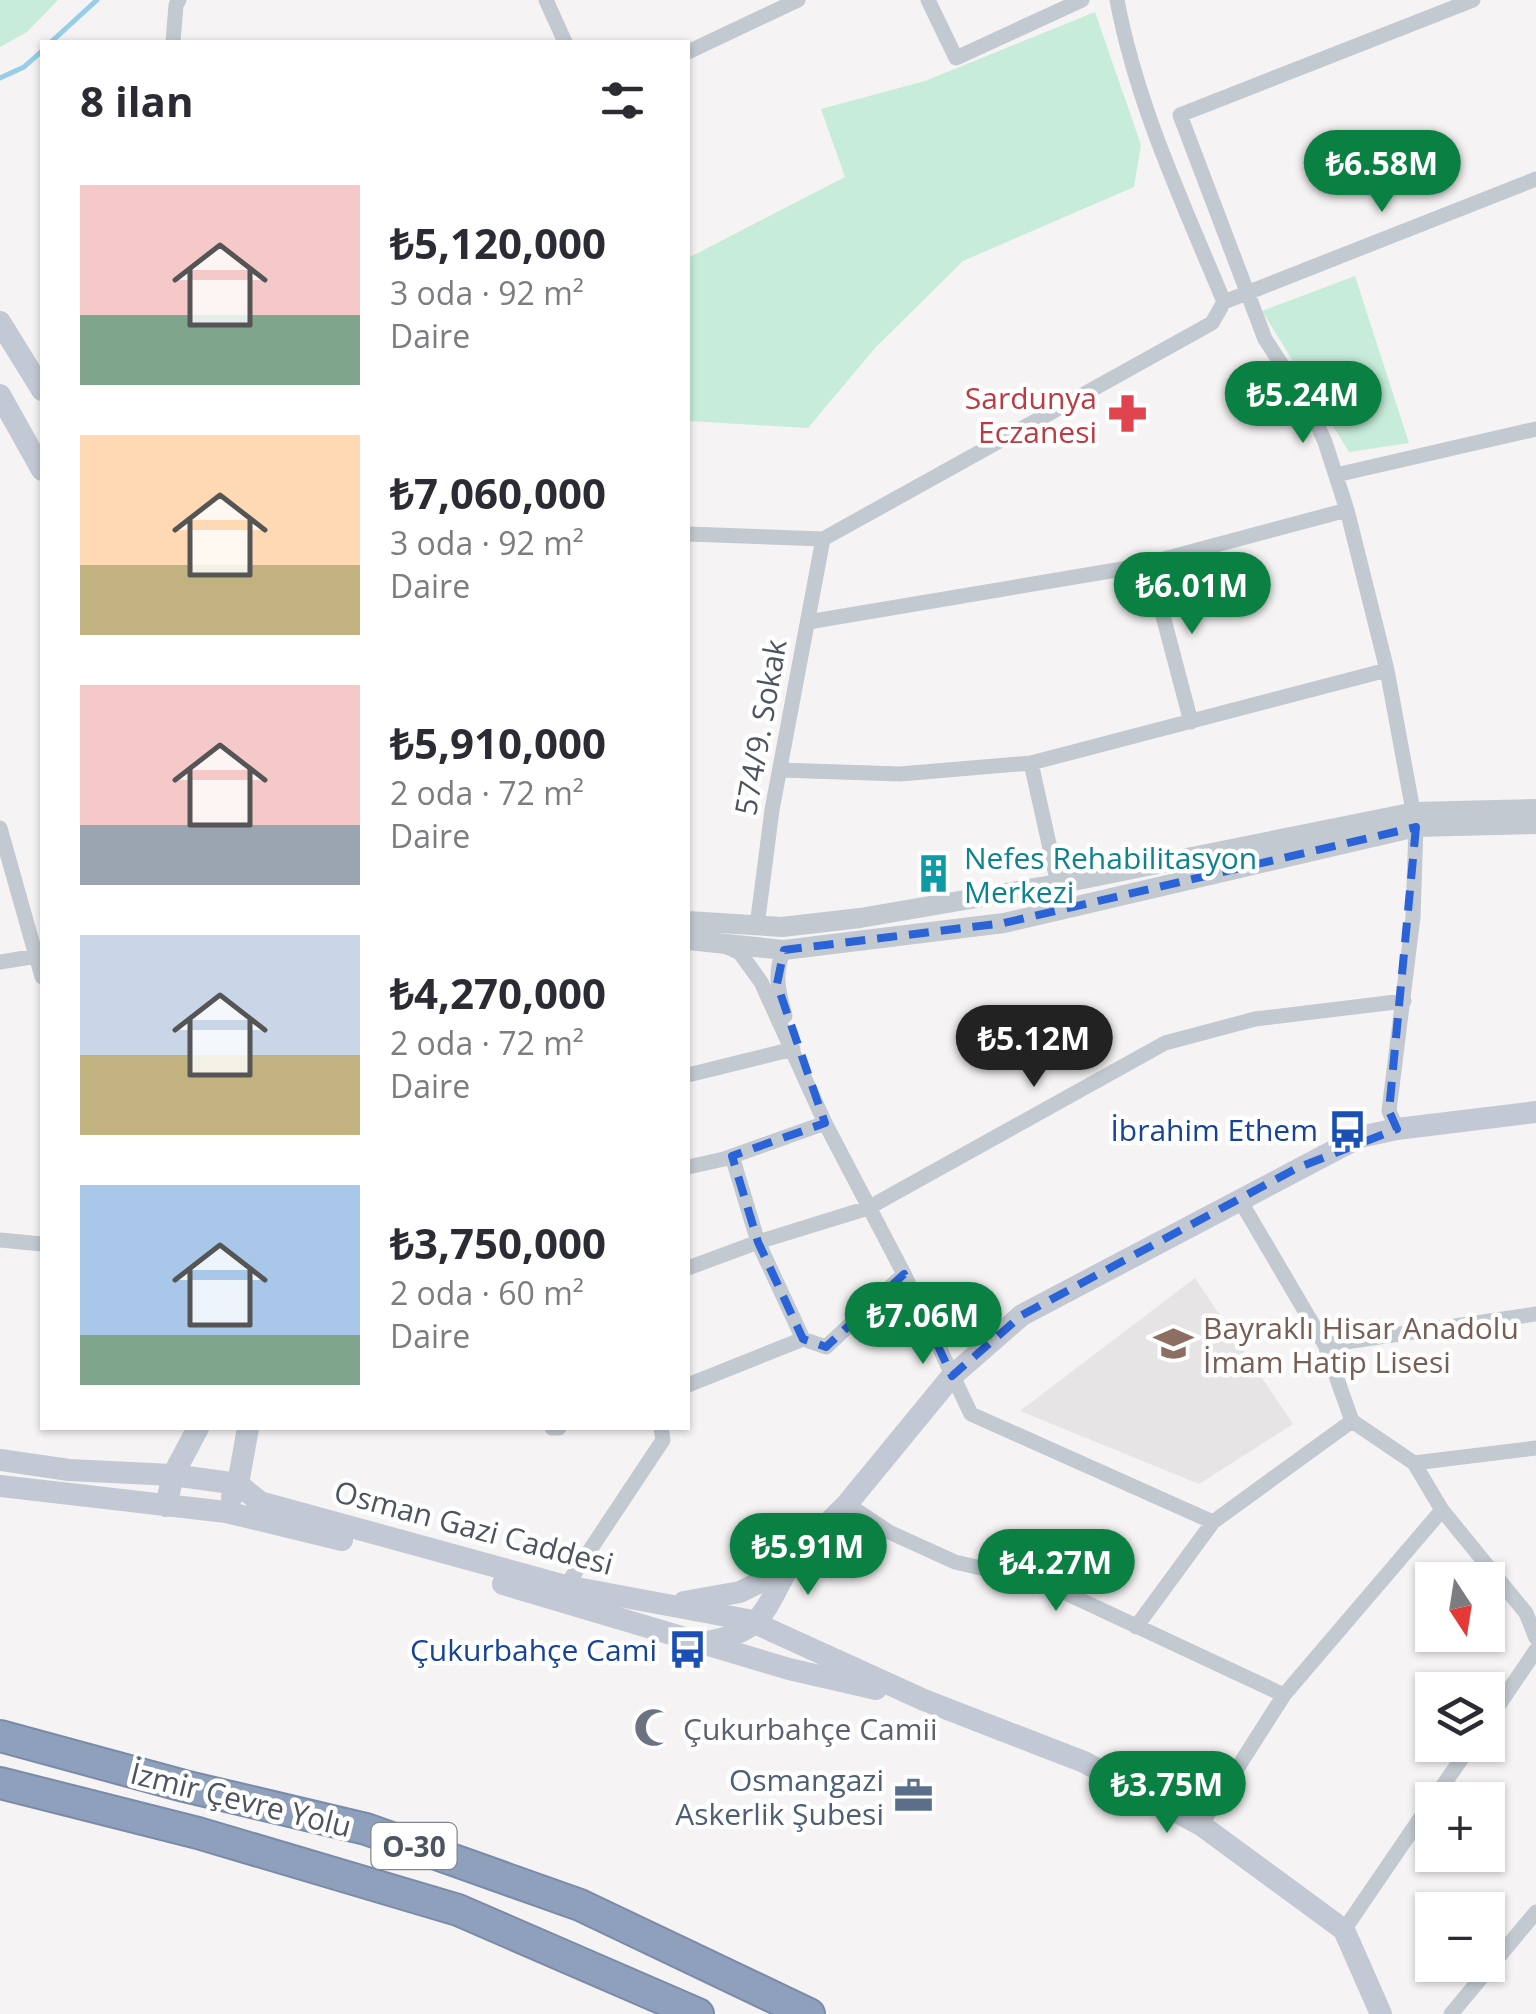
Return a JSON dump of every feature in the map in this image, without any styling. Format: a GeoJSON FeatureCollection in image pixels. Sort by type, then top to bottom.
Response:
{"type":"FeatureCollection","features":[{"type":"Feature","properties":{"kind":"highway","name":"İzmir Çevre Yolu"},"geometry":{"type":"LineString","coordinates":[[0,1736],[366,1830],[580,1905],[809,2014]]}},
{"type":"Feature","properties":{"kind":"highway","name":"İzmir Çevre Yolu"},"geometry":{"type":"LineString","coordinates":[[0,1783],[198,1833],[458,1910],[698,2014]]}},
{"type":"Feature","properties":{"kind":"main road"},"geometry":{"type":"LineString","coordinates":[[0,322],[40,387]]}},
{"type":"Feature","properties":{"kind":"main road"},"geometry":{"type":"LineString","coordinates":[[1,399],[40,467]]}},
{"type":"Feature","properties":{"kind":"main road"},"geometry":{"type":"LineString","coordinates":[[700,1643],[743,1625],[795,1556],[847,1504],[952,1376],[1022,1314],[1360,1138],[1397,1129],[1536,1112]]}},
{"type":"Feature","properties":{"kind":"main road"},"geometry":{"type":"LineString","coordinates":[[166,1506],[173,1475],[197,1430]]}},
{"type":"Feature","properties":{"kind":"main road"},"geometry":{"type":"LineString","coordinates":[[226,1512],[238,1484],[248,1430]]}},
{"type":"Feature","properties":{"kind":"main road","name":"Osman Gazi Caddesi"},"geometry":{"type":"LineString","coordinates":[[0,1460],[69,1470],[173,1475],[238,1484],[260,1502],[566,1586],[666,1604],[791,1640],[924,1700],[1084,1762],[1201,1825],[1344,1930],[1381,2014]]}},
{"type":"Feature","properties":{"kind":"main road","name":"Osman Gazi Caddesi"},"geometry":{"type":"LineString","coordinates":[[0,1486],[226,1512],[412,1556],[700,1643],[924,1700]]}},
{"type":"Feature","properties":{"kind":"main road"},"geometry":{"type":"LineString","coordinates":[[666,1604],[740,1592],[795,1556]]}},
{"type":"Feature","properties":{"kind":"main road"},"geometry":{"type":"LineString","coordinates":[[791,1640],[779,1602],[795,1556]]}},
{"type":"Feature","properties":{"kind":"main road"},"geometry":{"type":"LineString","coordinates":[[754,1586],[743,1625],[754,1658]]}},
{"type":"Feature","properties":{"kind":"street"},"geometry":{"type":"LineString","coordinates":[[173,40],[176,5],[180,0]]}},
{"type":"Feature","properties":{"kind":"street"},"geometry":{"type":"LineString","coordinates":[[546,0],[564,40]]}},
{"type":"Feature","properties":{"kind":"street"},"geometry":{"type":"LineString","coordinates":[[928,0],[956,58],[1082,0]]}},
{"type":"Feature","properties":{"kind":"street"},"geometry":{"type":"LineString","coordinates":[[1117,0],[1150,125],[1224,302]]}},
{"type":"Feature","properties":{"kind":"street"},"geometry":{"type":"LineString","coordinates":[[1150,125],[1473,0]]}},
{"type":"Feature","properties":{"kind":"street"},"geometry":{"type":"LineString","coordinates":[[690,51],[790,2]]}},
{"type":"Feature","properties":{"kind":"street"},"geometry":{"type":"LineString","coordinates":[[1180,115],[1269,349],[1310,408],[1336,475],[1387,670],[1415,819],[1414,917],[1389,1112],[1397,1129]]}},
{"type":"Feature","properties":{"kind":"street"},"geometry":{"type":"LineString","coordinates":[[690,534],[823,539],[1212,324],[1224,302],[1536,179]]}},
{"type":"Feature","properties":{"kind":"street"},"geometry":{"type":"LineString","coordinates":[[1336,475],[1536,429]]}},
{"type":"Feature","properties":{"kind":"street"},"geometry":{"type":"LineString","coordinates":[[808,622],[1149,563],[1346,510]]}},
{"type":"Feature","properties":{"kind":"street","name":"574/9. Sokak"},"geometry":{"type":"LineString","coordinates":[[758,926],[780,770],[823,539]]}},
{"type":"Feature","properties":{"kind":"street"},"geometry":{"type":"LineString","coordinates":[[1149,563],[1191,722]]}},
{"type":"Feature","properties":{"kind":"street"},"geometry":{"type":"LineString","coordinates":[[780,770],[900,774],[1031,763],[1387,670]]}},
{"type":"Feature","properties":{"kind":"street"},"geometry":{"type":"LineString","coordinates":[[1031,763],[1058,884]]}},
{"type":"Feature","properties":{"kind":"street"},"geometry":{"type":"LineString","coordinates":[[690,920],[782,927],[860,918],[1415,819],[1536,810]]}},
{"type":"Feature","properties":{"kind":"street"},"geometry":{"type":"LineString","coordinates":[[690,940],[784,950],[1004,923],[1415,819],[1536,824]]}},
{"type":"Feature","properties":{"kind":"street"},"geometry":{"type":"LineString","coordinates":[[0,828],[40,970]]}},
{"type":"Feature","properties":{"kind":"street"},"geometry":{"type":"LineString","coordinates":[[720,944],[740,953],[750,964],[970,1414],[1213,1522]]}},
{"type":"Feature","properties":{"kind":"street"},"geometry":{"type":"LineString","coordinates":[[784,950],[777,984],[793,1049]]}},
{"type":"Feature","properties":{"kind":"street"},"geometry":{"type":"LineString","coordinates":[[0,962],[36,956]]}},
{"type":"Feature","properties":{"kind":"street"},"geometry":{"type":"LineString","coordinates":[[690,1267],[868,1208],[1165,1043],[1255,1019],[1404,1000]]}},
{"type":"Feature","properties":{"kind":"street"},"geometry":{"type":"LineString","coordinates":[[690,1075],[793,1049]]}},
{"type":"Feature","properties":{"kind":"street"},"geometry":{"type":"LineString","coordinates":[[690,1166],[825,1123]]}},
{"type":"Feature","properties":{"kind":"street"},"geometry":{"type":"LineString","coordinates":[[732,1156],[758,1242],[803,1338],[826,1348],[904,1274]]}},
{"type":"Feature","properties":{"kind":"street"},"geometry":{"type":"LineString","coordinates":[[1241,1202],[1325,1346],[1352,1420],[1414,1464],[1442,1510],[1531,1614],[1536,1638]]}},
{"type":"Feature","properties":{"kind":"street"},"geometry":{"type":"LineString","coordinates":[[0,1240],[40,1244]]}},
{"type":"Feature","properties":{"kind":"street"},"geometry":{"type":"LineString","coordinates":[[1325,1346],[1536,1314]]}},
{"type":"Feature","properties":{"kind":"street"},"geometry":{"type":"LineString","coordinates":[[690,1383],[803,1338]]}},
{"type":"Feature","properties":{"kind":"street"},"geometry":{"type":"LineString","coordinates":[[1136,1627],[1213,1522],[1352,1420]]}},
{"type":"Feature","properties":{"kind":"street"},"geometry":{"type":"LineString","coordinates":[[566,1586],[664,1440],[662,1430]]}},
{"type":"Feature","properties":{"kind":"street"},"geometry":{"type":"LineString","coordinates":[[1414,1464],[1536,1448]]}},
{"type":"Feature","properties":{"kind":"street"},"geometry":{"type":"LineString","coordinates":[[847,1504],[889,1532],[955,1562],[1042,1582],[1284,1695]]}},
{"type":"Feature","properties":{"kind":"street"},"geometry":{"type":"LineString","coordinates":[[1201,1825],[1284,1695],[1442,1510]]}},
{"type":"Feature","properties":{"kind":"street"},"geometry":{"type":"LineString","coordinates":[[1505,1696],[1536,1650]]}},
{"type":"Feature","properties":{"kind":"street"},"geometry":{"type":"LineString","coordinates":[[1344,1930],[1415,1826]]}},
{"type":"Feature","properties":{"kind":"street"},"geometry":{"type":"LineString","coordinates":[[1451,2014],[1536,1912]]}},
{"type":"Feature","properties":{"kind":"highlighted area"},"geometry":{"type":"Polygon","coordinates":[[[1416,827],[1389,1111],[1397,1129],[1297,1168],[1022,1315],[952,1376],[904,1274],[826,1347],[803,1339],[758,1242],[732,1156],[825,1123],[777,984],[784,950],[1004,923],[1416,827]]]}},
{"type":"Feature","properties":{"kind":"shaded area","name":"Bayraklı Hisar Anadolu İmam Hatip Lisesi"},"geometry":{"type":"Polygon","coordinates":[[[1195,1278],[1293,1424],[1199,1484],[1020,1411],[1195,1278]]]}},
{"type":"Feature","properties":{"kind":"green space"},"geometry":{"type":"Polygon","coordinates":[[[0,0],[58,0],[27,32],[0,47],[0,0]]]}},
{"type":"Feature","properties":{"kind":"green space"},"geometry":{"type":"Polygon","coordinates":[[[1095,12],[1141,145],[1134,187],[963,261],[875,348],[808,428],[690,421],[690,257],[845,177],[821,109],[925,81],[1095,12]]]}},
{"type":"Feature","properties":{"kind":"green space"},"geometry":{"type":"Polygon","coordinates":[[[1355,276],[1409,443],[1349,452],[1262,311],[1355,276]]]}},
{"type":"Feature","properties":{"kind":"waterway"},"geometry":{"type":"LineString","coordinates":[[53,40],[97,0]]}},
{"type":"Feature","properties":{"kind":"waterway"},"geometry":{"type":"LineString","coordinates":[[0,78],[24,67],[40,53]]}},
{"type":"Feature","properties":{"kind":"place","name":"Sardunya Eczanesi"},"geometry":{"type":"Point","coordinates":[1127,414]}},
{"type":"Feature","properties":{"kind":"place","name":"Nefes Rehabilitasyon Merkezi"},"geometry":{"type":"Point","coordinates":[934,874]}},
{"type":"Feature","properties":{"kind":"place","name":"İbrahim Ethem"},"geometry":{"type":"Point","coordinates":[1348,1129]}},
{"type":"Feature","properties":{"kind":"place","name":"Bayraklı Hisar Anadolu İmam Hatip Lisesi"},"geometry":{"type":"Point","coordinates":[1173,1344]}},
{"type":"Feature","properties":{"kind":"place","name":"Çukurbahçe Cami"},"geometry":{"type":"Point","coordinates":[687,1649]}},
{"type":"Feature","properties":{"kind":"place","name":"Çukurbahçe Camii"},"geometry":{"type":"Point","coordinates":[653,1728]}},
{"type":"Feature","properties":{"kind":"place","name":"Osmangazi Askerlik Şubesi"},"geometry":{"type":"Point","coordinates":[914,1796]}}]}
